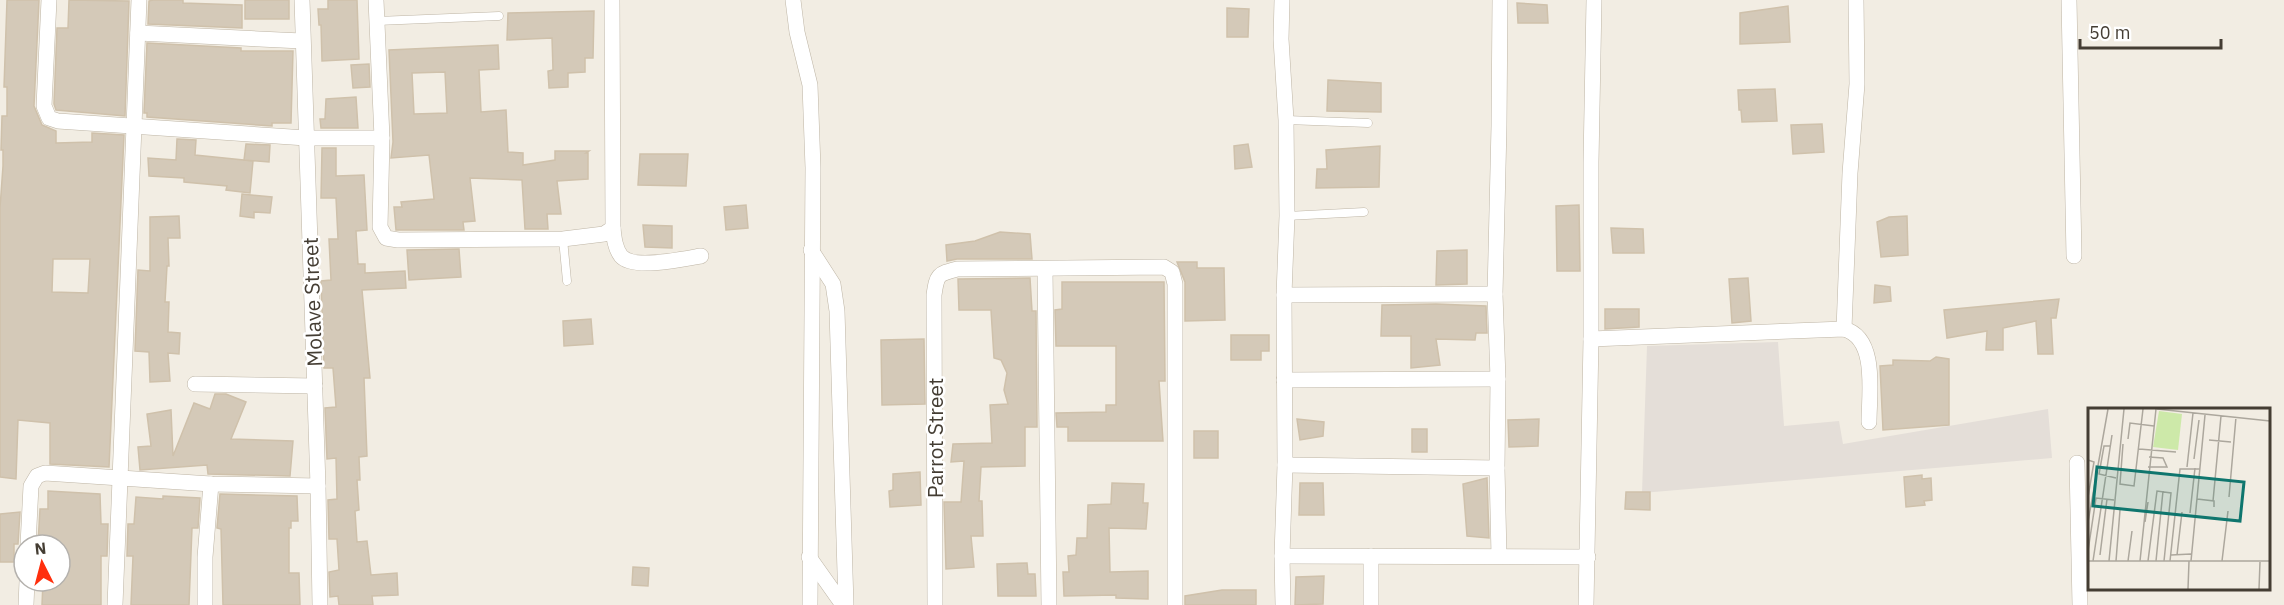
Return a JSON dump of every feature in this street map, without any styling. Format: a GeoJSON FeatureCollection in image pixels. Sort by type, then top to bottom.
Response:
{"type":"FeatureCollection","features":[{"type":"Feature","properties":{"kind":"street"},"geometry":{"type":"LineString","coordinates":[[49,0],[44,106],[49,118],[58,121],[306,138],[382,138]]}},
{"type":"Feature","properties":{"kind":"street"},"geometry":{"type":"LineString","coordinates":[[115,605],[139,0]]}},
{"type":"Feature","properties":{"kind":"street","name":"Molave Street"},"geometry":{"type":"LineString","coordinates":[[302,0],[320,605]]}},
{"type":"Feature","properties":{"kind":"street"},"geometry":{"type":"LineString","coordinates":[[376,0],[382,138],[382,234],[389,240],[563,239],[603,234],[613,228]]}},
{"type":"Feature","properties":{"kind":"street"},"geometry":{"type":"LineString","coordinates":[[612,0],[613,228],[616,245],[622,258],[629,261],[675,262],[701,256]]}},
{"type":"Feature","properties":{"kind":"street"},"geometry":{"type":"LineString","coordinates":[[793,0],[797,32],[810,86],[813,168],[810,605]]}},
{"type":"Feature","properties":{"kind":"street"},"geometry":{"type":"LineString","coordinates":[[1282,0],[1281,39],[1286,120],[1287,216],[1284,295],[1283,605]]}},
{"type":"Feature","properties":{"kind":"street"},"geometry":{"type":"LineString","coordinates":[[1499,556],[1495,294],[1500,126],[1500,0]]}},
{"type":"Feature","properties":{"kind":"street"},"geometry":{"type":"LineString","coordinates":[[1586,605],[1594,0]]}},
{"type":"Feature","properties":{"kind":"street"},"geometry":{"type":"LineString","coordinates":[[1844,329],[1850,173],[1857,84],[1856,0]]}},
{"type":"Feature","properties":{"kind":"street"},"geometry":{"type":"LineString","coordinates":[[2069,0],[2074,256]]}},
{"type":"Feature","properties":{"kind":"street"},"geometry":{"type":"LineString","coordinates":[[138,33],[302,41]]}},
{"type":"Feature","properties":{"kind":"street"},"geometry":{"type":"LineString","coordinates":[[811,250],[835,292],[837,311],[844,605]]}},
{"type":"Feature","properties":{"kind":"street"},"geometry":{"type":"LineString","coordinates":[[1049,605],[1045,269],[1164,267],[1172,272],[1175,284],[1175,605]]}},
{"type":"Feature","properties":{"kind":"street","name":"Parrot Street"},"geometry":{"type":"LineString","coordinates":[[935,605],[934,295],[937,278],[941,273],[957,269],[1045,269]]}},
{"type":"Feature","properties":{"kind":"street"},"geometry":{"type":"LineString","coordinates":[[811,297],[829,278]]}},
{"type":"Feature","properties":{"kind":"street"},"geometry":{"type":"LineString","coordinates":[[1284,295],[1495,294]]}},
{"type":"Feature","properties":{"kind":"street"},"geometry":{"type":"LineString","coordinates":[[1591,339],[1844,329],[1855,332],[1864,343],[1869,362],[1869,422]]}},
{"type":"Feature","properties":{"kind":"street"},"geometry":{"type":"LineString","coordinates":[[1284,380],[1498,379]]}},
{"type":"Feature","properties":{"kind":"street"},"geometry":{"type":"LineString","coordinates":[[195,384],[315,386]]}},
{"type":"Feature","properties":{"kind":"street"},"geometry":{"type":"LineString","coordinates":[[2077,463],[2080,605]]}},
{"type":"Feature","properties":{"kind":"street"},"geometry":{"type":"LineString","coordinates":[[1285,465],[1497,468]]}},
{"type":"Feature","properties":{"kind":"street"},"geometry":{"type":"LineString","coordinates":[[29,533],[31,486],[37,476],[45,473],[211,484],[318,486]]}},
{"type":"Feature","properties":{"kind":"street"},"geometry":{"type":"LineString","coordinates":[[205,605],[205,557],[211,484]]}},
{"type":"Feature","properties":{"kind":"street"},"geometry":{"type":"LineString","coordinates":[[1282,556],[1588,557]]}},
{"type":"Feature","properties":{"kind":"street"},"geometry":{"type":"LineString","coordinates":[[1371,556],[1371,605]]}},
{"type":"Feature","properties":{"kind":"street"},"geometry":{"type":"LineString","coordinates":[[809,557],[844,605]]}},
{"type":"Feature","properties":{"kind":"lane"},"geometry":{"type":"LineString","coordinates":[[377,21],[499,16]]}},
{"type":"Feature","properties":{"kind":"lane"},"geometry":{"type":"LineString","coordinates":[[1286,120],[1368,123]]}},
{"type":"Feature","properties":{"kind":"lane"},"geometry":{"type":"LineString","coordinates":[[1287,216],[1364,212]]}},
{"type":"Feature","properties":{"kind":"lane"},"geometry":{"type":"LineString","coordinates":[[563,239],[567,281]]}},
{"type":"Feature","properties":{"kind":"shaded area"},"geometry":{"type":"Polygon","coordinates":[[[1778,342],[1784,426],[1839,421],[1843,444],[2048,409],[2052,458],[1642,493],[1647,346],[1778,342]]]}},
{"type":"Feature","properties":{"kind":"building"},"geometry":{"type":"Polygon","coordinates":[[[7,0],[39,0],[34,106],[42,125],[56,131],[56,143],[92,142],[92,133],[124,135],[109,467],[50,464],[50,423],[18,420],[16,479],[0,477],[0,208],[3,166],[3,150],[1,150],[2,116],[7,116],[7,87],[4,87],[7,0]],[[53,259],[52,292],[88,293],[90,259],[53,259]]]}},
{"type":"Feature","properties":{"kind":"building"},"geometry":{"type":"Polygon","coordinates":[[[69,0],[129,1],[125,116],[56,110],[54,104],[57,28],[68,28],[69,0]]]}},
{"type":"Feature","properties":{"kind":"building"},"geometry":{"type":"Polygon","coordinates":[[[245,0],[289,0],[289,19],[245,19],[245,0]]]}},
{"type":"Feature","properties":{"kind":"building"},"geometry":{"type":"Polygon","coordinates":[[[328,0],[357,0],[359,59],[322,61],[318,9],[328,9],[328,0]]]}},
{"type":"Feature","properties":{"kind":"building"},"geometry":{"type":"Polygon","coordinates":[[[149,1],[242,5],[242,28],[148,24],[149,1]]]}},
{"type":"Feature","properties":{"kind":"building"},"geometry":{"type":"Polygon","coordinates":[[[1517,3],[1547,5],[1548,23],[1518,23],[1517,3]]]}},
{"type":"Feature","properties":{"kind":"building"},"geometry":{"type":"Polygon","coordinates":[[[1788,6],[1790,42],[1740,44],[1740,13],[1788,6]]]}},
{"type":"Feature","properties":{"kind":"building"},"geometry":{"type":"Polygon","coordinates":[[[1227,8],[1249,9],[1248,37],[1227,37],[1227,8]]]}},
{"type":"Feature","properties":{"kind":"building"},"geometry":{"type":"Polygon","coordinates":[[[594,11],[593,58],[585,58],[585,72],[568,73],[568,87],[549,88],[548,71],[553,70],[552,38],[507,40],[508,13],[594,11]]]}},
{"type":"Feature","properties":{"kind":"building"},"geometry":{"type":"Polygon","coordinates":[[[147,43],[241,48],[241,51],[293,51],[291,123],[272,123],[272,126],[147,117],[147,113],[144,113],[147,43]]]}},
{"type":"Feature","properties":{"kind":"building"},"geometry":{"type":"Polygon","coordinates":[[[498,45],[499,69],[479,70],[481,112],[506,110],[508,152],[523,153],[523,165],[555,160],[555,151],[589,151],[586,153],[588,153],[588,179],[557,181],[561,214],[547,214],[548,229],[525,229],[522,180],[470,178],[475,221],[463,222],[464,230],[396,230],[394,207],[402,207],[401,202],[434,199],[429,155],[391,158],[393,142],[389,50],[498,45]],[[445,72],[412,73],[414,114],[447,113],[445,72]]]}},
{"type":"Feature","properties":{"kind":"building"},"geometry":{"type":"Polygon","coordinates":[[[369,64],[370,87],[353,88],[351,65],[369,64]]]}},
{"type":"Feature","properties":{"kind":"building"},"geometry":{"type":"Polygon","coordinates":[[[1328,80],[1381,83],[1381,112],[1327,111],[1328,80]]]}},
{"type":"Feature","properties":{"kind":"building"},"geometry":{"type":"Polygon","coordinates":[[[1775,89],[1777,121],[1742,122],[1738,90],[1775,89]]]}},
{"type":"Feature","properties":{"kind":"building"},"geometry":{"type":"Polygon","coordinates":[[[356,97],[358,128],[321,128],[320,119],[325,119],[326,99],[356,97]]]}},
{"type":"Feature","properties":{"kind":"building"},"geometry":{"type":"Polygon","coordinates":[[[1822,124],[1824,152],[1793,154],[1791,125],[1822,124]]]}},
{"type":"Feature","properties":{"kind":"building"},"geometry":{"type":"Polygon","coordinates":[[[177,139],[196,140],[195,155],[253,161],[250,193],[226,190],[227,186],[184,182],[184,178],[149,176],[148,158],[176,160],[177,139]]]}},
{"type":"Feature","properties":{"kind":"building"},"geometry":{"type":"Polygon","coordinates":[[[246,144],[270,145],[269,162],[244,160],[246,144]]]}},
{"type":"Feature","properties":{"kind":"building"},"geometry":{"type":"Polygon","coordinates":[[[1248,144],[1252,167],[1235,169],[1234,146],[1248,144]]]}},
{"type":"Feature","properties":{"kind":"building"},"geometry":{"type":"Polygon","coordinates":[[[1380,146],[1379,187],[1316,188],[1317,169],[1327,169],[1326,150],[1380,146]]]}},
{"type":"Feature","properties":{"kind":"building"},"geometry":{"type":"Polygon","coordinates":[[[322,148],[336,148],[336,176],[364,175],[367,230],[356,231],[358,264],[365,264],[365,273],[405,271],[406,288],[362,290],[370,378],[364,378],[367,456],[359,457],[360,480],[357,480],[359,510],[355,511],[357,542],[367,541],[371,575],[397,573],[398,595],[372,596],[373,605],[339,605],[338,596],[330,597],[329,572],[339,570],[337,539],[329,539],[328,500],[337,499],[336,458],[327,459],[325,408],[336,407],[333,368],[324,368],[321,281],[331,280],[329,239],[338,239],[336,198],[321,198],[322,148]]]}},
{"type":"Feature","properties":{"kind":"building"},"geometry":{"type":"Polygon","coordinates":[[[640,154],[688,154],[686,186],[638,185],[640,154]]]}},
{"type":"Feature","properties":{"kind":"building"},"geometry":{"type":"Polygon","coordinates":[[[242,194],[272,197],[270,213],[254,212],[254,218],[240,216],[242,194]]]}},
{"type":"Feature","properties":{"kind":"building"},"geometry":{"type":"Polygon","coordinates":[[[746,205],[748,228],[726,230],[724,207],[746,205]]]}},
{"type":"Feature","properties":{"kind":"building"},"geometry":{"type":"Polygon","coordinates":[[[1579,205],[1580,271],[1557,271],[1556,206],[1579,205]]]}},
{"type":"Feature","properties":{"kind":"building"},"geometry":{"type":"Polygon","coordinates":[[[179,216],[180,238],[168,238],[169,266],[167,266],[165,302],[169,302],[168,332],[180,333],[179,354],[168,353],[170,381],[150,382],[149,352],[135,351],[138,270],[150,271],[150,217],[179,216]]]}},
{"type":"Feature","properties":{"kind":"building"},"geometry":{"type":"Polygon","coordinates":[[[1907,216],[1908,255],[1881,257],[1877,222],[1889,217],[1907,216]]]}},
{"type":"Feature","properties":{"kind":"building"},"geometry":{"type":"Polygon","coordinates":[[[643,225],[672,226],[672,248],[645,247],[643,225]]]}},
{"type":"Feature","properties":{"kind":"building"},"geometry":{"type":"Polygon","coordinates":[[[1611,228],[1643,229],[1644,253],[1613,253],[1611,228]]]}},
{"type":"Feature","properties":{"kind":"building"},"geometry":{"type":"Polygon","coordinates":[[[1000,232],[1030,234],[1032,259],[947,261],[946,245],[975,241],[1000,232]]]}},
{"type":"Feature","properties":{"kind":"building"},"geometry":{"type":"Polygon","coordinates":[[[459,249],[461,277],[409,280],[407,250],[459,249]]]}},
{"type":"Feature","properties":{"kind":"building"},"geometry":{"type":"Polygon","coordinates":[[[1467,250],[1467,284],[1436,285],[1437,251],[1467,250]]]}},
{"type":"Feature","properties":{"kind":"building"},"geometry":{"type":"Polygon","coordinates":[[[1177,262],[1197,262],[1197,268],[1224,268],[1225,320],[1185,321],[1185,282],[1177,262]]]}},
{"type":"Feature","properties":{"kind":"building"},"geometry":{"type":"Polygon","coordinates":[[[1030,278],[1032,311],[1036,311],[1037,427],[1025,427],[1025,466],[981,467],[979,501],[982,501],[983,536],[971,536],[974,567],[946,569],[944,502],[961,502],[964,461],[951,462],[953,444],[992,443],[990,405],[1008,404],[1004,390],[1007,373],[1001,360],[994,358],[991,310],[959,310],[958,279],[1030,278]]]}},
{"type":"Feature","properties":{"kind":"building"},"geometry":{"type":"Polygon","coordinates":[[[1748,278],[1751,321],[1732,323],[1729,279],[1748,278]]]}},
{"type":"Feature","properties":{"kind":"building"},"geometry":{"type":"Polygon","coordinates":[[[1062,282],[1164,282],[1165,381],[1159,381],[1163,441],[1068,441],[1068,427],[1057,427],[1056,413],[1106,412],[1106,405],[1116,405],[1116,346],[1056,346],[1055,310],[1062,309],[1062,282]]]}},
{"type":"Feature","properties":{"kind":"building"},"geometry":{"type":"Polygon","coordinates":[[[1875,285],[1890,287],[1891,301],[1874,303],[1875,285]]]}},
{"type":"Feature","properties":{"kind":"building"},"geometry":{"type":"Polygon","coordinates":[[[2059,299],[2056,318],[2051,318],[2053,354],[2038,354],[2036,321],[2003,328],[2003,350],[1986,350],[1987,331],[1947,338],[1944,310],[2059,299]]]}},
{"type":"Feature","properties":{"kind":"building"},"geometry":{"type":"Polygon","coordinates":[[[1382,305],[1486,306],[1487,333],[1476,333],[1475,340],[1436,339],[1440,365],[1411,368],[1411,336],[1381,336],[1382,305]]]}},
{"type":"Feature","properties":{"kind":"building"},"geometry":{"type":"Polygon","coordinates":[[[1605,309],[1639,309],[1639,327],[1605,329],[1605,309]]]}},
{"type":"Feature","properties":{"kind":"building"},"geometry":{"type":"Polygon","coordinates":[[[591,319],[593,344],[564,346],[563,321],[591,319]]]}},
{"type":"Feature","properties":{"kind":"building"},"geometry":{"type":"Polygon","coordinates":[[[1231,335],[1269,335],[1269,351],[1261,351],[1261,360],[1231,360],[1231,335]]]}},
{"type":"Feature","properties":{"kind":"building"},"geometry":{"type":"Polygon","coordinates":[[[924,339],[925,404],[882,405],[881,340],[924,339]]]}},
{"type":"Feature","properties":{"kind":"building"},"geometry":{"type":"Polygon","coordinates":[[[1936,357],[1949,359],[1949,425],[1883,430],[1880,366],[1893,365],[1893,360],[1930,361],[1936,357]]]}},
{"type":"Feature","properties":{"kind":"building"},"geometry":{"type":"Polygon","coordinates":[[[215,394],[226,394],[246,402],[231,439],[293,441],[290,476],[208,474],[207,465],[140,470],[138,447],[151,446],[147,414],[171,410],[173,456],[194,403],[210,409],[215,394]]]}},
{"type":"Feature","properties":{"kind":"building"},"geometry":{"type":"Polygon","coordinates":[[[1297,419],[1324,422],[1323,436],[1300,440],[1297,419]]]}},
{"type":"Feature","properties":{"kind":"building"},"geometry":{"type":"Polygon","coordinates":[[[1539,419],[1538,446],[1509,447],[1508,420],[1539,419]]]}},
{"type":"Feature","properties":{"kind":"building"},"geometry":{"type":"Polygon","coordinates":[[[1412,429],[1427,429],[1427,452],[1412,452],[1412,429]]]}},
{"type":"Feature","properties":{"kind":"building"},"geometry":{"type":"Polygon","coordinates":[[[1194,431],[1218,431],[1218,458],[1194,458],[1194,431]]]}},
{"type":"Feature","properties":{"kind":"building"},"geometry":{"type":"Polygon","coordinates":[[[920,472],[921,505],[890,507],[889,491],[893,490],[893,474],[920,472]]]}},
{"type":"Feature","properties":{"kind":"building"},"geometry":{"type":"Polygon","coordinates":[[[1922,475],[1922,479],[1931,478],[1932,500],[1924,501],[1925,505],[1906,507],[1904,477],[1922,475]]]}},
{"type":"Feature","properties":{"kind":"building"},"geometry":{"type":"Polygon","coordinates":[[[1487,478],[1489,538],[1467,536],[1463,484],[1487,478]]]}},
{"type":"Feature","properties":{"kind":"building"},"geometry":{"type":"Polygon","coordinates":[[[1112,483],[1144,484],[1143,503],[1148,503],[1146,529],[1109,528],[1110,572],[1148,571],[1148,599],[1116,598],[1116,595],[1064,596],[1063,572],[1069,572],[1068,556],[1076,555],[1077,538],[1087,538],[1088,505],[1111,504],[1112,483]]]}},
{"type":"Feature","properties":{"kind":"building"},"geometry":{"type":"Polygon","coordinates":[[[1300,483],[1323,483],[1324,515],[1299,515],[1300,483]]]}},
{"type":"Feature","properties":{"kind":"building"},"geometry":{"type":"Polygon","coordinates":[[[48,491],[100,494],[101,524],[108,524],[107,556],[101,556],[101,605],[42,605],[43,593],[72,593],[72,533],[39,533],[40,509],[48,509],[48,491]]]}},
{"type":"Feature","properties":{"kind":"building"},"geometry":{"type":"Polygon","coordinates":[[[1626,492],[1650,492],[1650,510],[1625,509],[1626,492]]]}},
{"type":"Feature","properties":{"kind":"building"},"geometry":{"type":"Polygon","coordinates":[[[220,494],[297,496],[298,521],[291,521],[291,528],[289,528],[289,573],[299,573],[300,605],[223,605],[221,529],[217,528],[220,494]]]}},
{"type":"Feature","properties":{"kind":"building"},"geometry":{"type":"Polygon","coordinates":[[[163,496],[200,498],[198,528],[192,528],[189,605],[131,605],[133,556],[127,556],[128,524],[134,524],[136,497],[163,499],[163,496]]]}},
{"type":"Feature","properties":{"kind":"building"},"geometry":{"type":"Polygon","coordinates":[[[20,512],[19,533],[12,533],[12,562],[0,562],[0,514],[20,512]]]}},
{"type":"Feature","properties":{"kind":"building"},"geometry":{"type":"Polygon","coordinates":[[[1027,563],[1028,574],[1035,574],[1036,596],[998,596],[997,564],[1027,563]]]}},
{"type":"Feature","properties":{"kind":"building"},"geometry":{"type":"Polygon","coordinates":[[[633,567],[649,568],[648,586],[632,585],[633,567]]]}},
{"type":"Feature","properties":{"kind":"building"},"geometry":{"type":"Polygon","coordinates":[[[1324,576],[1323,604],[1295,605],[1296,577],[1324,576]]]}},
{"type":"Feature","properties":{"kind":"building"},"geometry":{"type":"Polygon","coordinates":[[[1222,590],[1256,590],[1256,605],[1185,605],[1185,596],[1222,590]]]}}]}
